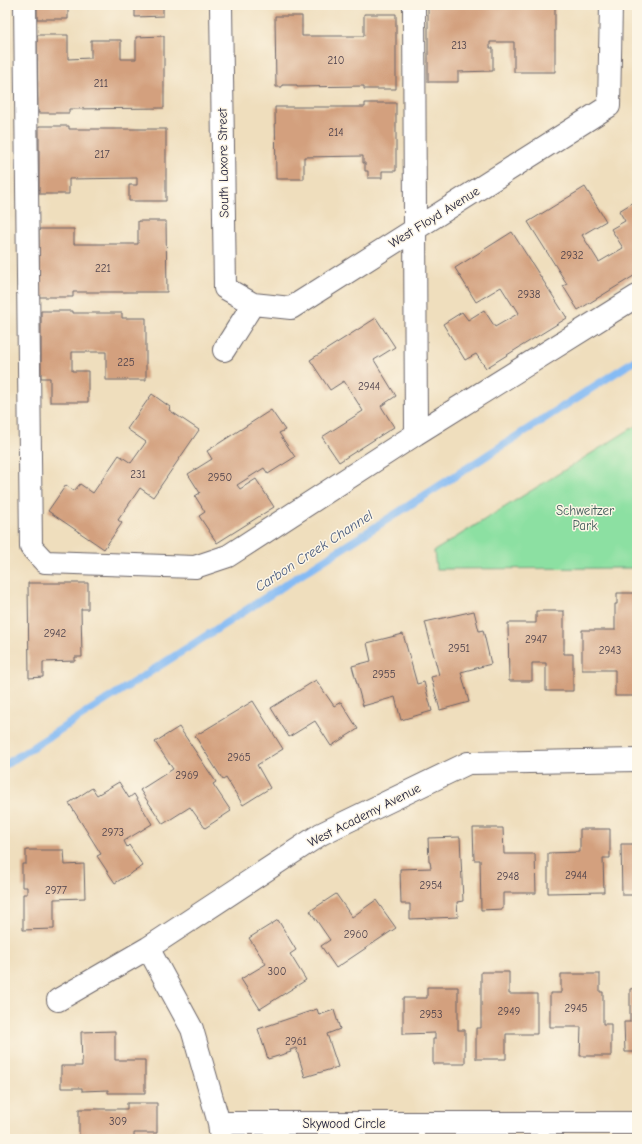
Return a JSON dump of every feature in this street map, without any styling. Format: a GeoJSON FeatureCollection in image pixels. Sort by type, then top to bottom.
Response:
{"type":"FeatureCollection","features":[{"type":"Feature","properties":{"kind":"street"},"geometry":{"type":"LineString","coordinates":[[24,5],[31,547],[45,562],[195,566],[228,556],[416,434],[637,296]]}},
{"type":"Feature","properties":{"kind":"street","name":"South Laxore Street"},"geometry":{"type":"LineString","coordinates":[[221,5],[225,288],[253,304]]}},
{"type":"Feature","properties":{"kind":"street"},"geometry":{"type":"LineString","coordinates":[[414,5],[416,434]]}},
{"type":"Feature","properties":{"kind":"street","name":"West Floyd Avenue"},"geometry":{"type":"LineString","coordinates":[[253,304],[291,308],[610,106],[611,5]]}},
{"type":"Feature","properties":{"kind":"street"},"geometry":{"type":"LineString","coordinates":[[224,350],[253,304]]}},
{"type":"Feature","properties":{"kind":"street","name":"West Academy Avenue"},"geometry":{"type":"LineString","coordinates":[[58,1000],[148,948],[321,834],[468,763],[637,760]]}},
{"type":"Feature","properties":{"kind":"street"},"geometry":{"type":"LineString","coordinates":[[148,948],[192,1029],[220,1131]]}},
{"type":"Feature","properties":{"kind":"street","name":"Skywood Circle"},"geometry":{"type":"LineString","coordinates":[[220,1131],[637,1123]]}},
{"type":"Feature","properties":{"kind":"green space","name":"Schweitzer Park"},"geometry":{"type":"Polygon","coordinates":[[[637,425],[637,568],[436,569],[434,551],[637,425]]]}},
{"type":"Feature","properties":{"kind":"building"},"geometry":{"type":"Polygon","coordinates":[[[37,5],[68,5],[68,19],[37,19],[37,5]]]}},
{"type":"Feature","properties":{"kind":"building"},"geometry":{"type":"Polygon","coordinates":[[[135,5],[163,5],[163,16],[135,17],[135,5]]]}},
{"type":"Feature","properties":{"kind":"building"},"geometry":{"type":"Polygon","coordinates":[[[428,5],[555,5],[555,72],[514,72],[514,42],[490,42],[490,48],[493,48],[493,71],[458,72],[458,82],[428,82],[428,5]]]}},
{"type":"Feature","properties":{"kind":"building"},"geometry":{"type":"Polygon","coordinates":[[[364,14],[396,14],[396,89],[364,89],[364,86],[297,87],[297,85],[282,85],[282,87],[276,87],[275,16],[302,16],[302,36],[364,36],[364,14]]]}},
{"type":"Feature","properties":{"kind":"building"},"geometry":{"type":"Polygon","coordinates":[[[37,35],[68,35],[68,59],[91,58],[91,40],[121,40],[121,59],[136,59],[136,37],[164,36],[164,108],[69,109],[69,113],[38,113],[37,35]]]}},
{"type":"Feature","properties":{"kind":"building"},"geometry":{"type":"Polygon","coordinates":[[[365,103],[396,103],[396,171],[382,171],[382,178],[368,178],[368,171],[365,171],[365,163],[363,163],[363,156],[304,157],[304,179],[276,179],[275,107],[365,107],[365,103]]]}},
{"type":"Feature","properties":{"kind":"building"},"geometry":{"type":"Polygon","coordinates":[[[39,126],[69,126],[69,129],[166,129],[166,201],[129,201],[129,185],[137,185],[137,178],[69,179],[69,194],[39,194],[39,126]]]}},
{"type":"Feature","properties":{"kind":"building"},"geometry":{"type":"Polygon","coordinates":[[[585,187],[606,221],[582,235],[599,262],[623,248],[611,229],[625,221],[619,211],[637,200],[637,274],[578,310],[563,286],[567,284],[528,222],[585,187]]]}},
{"type":"Feature","properties":{"kind":"building"},"geometry":{"type":"Polygon","coordinates":[[[138,221],[166,221],[167,292],[73,292],[73,297],[39,297],[39,229],[74,229],[74,244],[138,244],[138,221]]]}},
{"type":"Feature","properties":{"kind":"building"},"geometry":{"type":"Polygon","coordinates":[[[512,232],[567,318],[486,368],[476,354],[465,360],[443,324],[462,312],[468,320],[484,310],[495,327],[519,313],[501,287],[476,302],[455,268],[512,232]]]}},
{"type":"Feature","properties":{"kind":"building"},"geometry":{"type":"Polygon","coordinates":[[[41,311],[73,311],[73,313],[122,313],[122,318],[146,318],[146,380],[106,380],[106,352],[72,352],[72,371],[88,371],[88,402],[50,402],[50,378],[41,378],[41,311]]]}},
{"type":"Feature","properties":{"kind":"building"},"geometry":{"type":"Polygon","coordinates":[[[376,318],[395,347],[374,360],[396,396],[381,406],[394,427],[339,462],[322,437],[363,411],[344,381],[330,390],[310,360],[376,318]]]}},
{"type":"Feature","properties":{"kind":"building"},"geometry":{"type":"Polygon","coordinates":[[[152,394],[170,407],[169,410],[199,430],[153,497],[140,488],[118,520],[122,523],[104,549],[48,511],[66,485],[74,491],[80,484],[93,493],[119,455],[131,463],[146,442],[127,429],[152,394]]]}},
{"type":"Feature","properties":{"kind":"building"},"geometry":{"type":"Polygon","coordinates":[[[271,410],[285,430],[279,433],[295,457],[268,474],[264,468],[237,485],[240,489],[256,479],[274,507],[217,543],[199,516],[205,512],[195,496],[200,493],[188,474],[212,459],[207,451],[271,410]]]}},
{"type":"Feature","properties":{"kind":"building"},"geometry":{"type":"Polygon","coordinates":[[[28,583],[88,583],[88,609],[81,609],[82,657],[75,657],[75,661],[43,662],[43,677],[29,678],[28,583]]]}},
{"type":"Feature","properties":{"kind":"building"},"geometry":{"type":"Polygon","coordinates":[[[617,593],[635,593],[635,604],[637,604],[637,696],[615,696],[615,670],[582,670],[582,630],[615,630],[615,604],[617,604],[617,593]]]}},
{"type":"Feature","properties":{"kind":"building"},"geometry":{"type":"Polygon","coordinates":[[[474,611],[479,631],[483,630],[491,664],[461,672],[469,702],[440,710],[431,677],[439,675],[425,622],[474,611]]]}},
{"type":"Feature","properties":{"kind":"building"},"geometry":{"type":"Polygon","coordinates":[[[536,611],[564,611],[564,654],[573,654],[573,691],[546,691],[546,663],[532,663],[532,681],[509,681],[508,623],[536,623],[536,611]]]}},
{"type":"Feature","properties":{"kind":"building"},"geometry":{"type":"Polygon","coordinates":[[[403,634],[417,684],[424,682],[432,711],[401,720],[395,697],[363,706],[352,666],[371,661],[367,643],[403,634]]]}},
{"type":"Feature","properties":{"kind":"building"},"geometry":{"type":"Polygon","coordinates":[[[316,680],[334,706],[341,702],[358,729],[331,746],[315,721],[289,737],[271,708],[316,680]]]}},
{"type":"Feature","properties":{"kind":"building"},"geometry":{"type":"Polygon","coordinates":[[[253,701],[283,749],[257,765],[270,788],[243,805],[226,778],[223,780],[195,736],[253,701]]]}},
{"type":"Feature","properties":{"kind":"building"},"geometry":{"type":"Polygon","coordinates":[[[179,727],[216,782],[213,784],[231,811],[205,828],[190,807],[163,824],[140,790],[173,769],[155,742],[179,727]]]}},
{"type":"Feature","properties":{"kind":"building"},"geometry":{"type":"Polygon","coordinates":[[[119,782],[129,798],[134,794],[152,824],[124,841],[127,847],[129,845],[143,866],[115,883],[97,856],[101,854],[69,803],[92,788],[97,795],[119,782]]]}},
{"type":"Feature","properties":{"kind":"building"},"geometry":{"type":"Polygon","coordinates":[[[473,828],[503,828],[504,854],[535,854],[536,893],[503,893],[503,909],[481,910],[480,860],[474,860],[473,828]]]}},
{"type":"Feature","properties":{"kind":"building"},"geometry":{"type":"Polygon","coordinates":[[[580,829],[610,829],[610,858],[603,858],[604,892],[548,893],[548,853],[580,852],[580,829]]]}},
{"type":"Feature","properties":{"kind":"building"},"geometry":{"type":"Polygon","coordinates":[[[460,837],[463,901],[457,902],[458,917],[410,919],[410,904],[401,904],[400,869],[431,868],[429,862],[428,838],[460,837]]]}},
{"type":"Feature","properties":{"kind":"building"},"geometry":{"type":"Polygon","coordinates":[[[621,844],[637,844],[637,895],[622,895],[621,844]]]}},
{"type":"Feature","properties":{"kind":"building"},"geometry":{"type":"Polygon","coordinates":[[[26,850],[64,850],[65,865],[84,864],[85,898],[54,899],[54,929],[23,930],[23,894],[27,894],[27,887],[22,887],[22,864],[26,864],[26,850]]]}},
{"type":"Feature","properties":{"kind":"building"},"geometry":{"type":"Polygon","coordinates":[[[336,894],[352,917],[376,900],[396,928],[336,968],[321,946],[330,940],[310,911],[336,894]]]}},
{"type":"Feature","properties":{"kind":"building"},"geometry":{"type":"Polygon","coordinates":[[[278,920],[296,950],[290,954],[306,980],[260,1009],[241,979],[266,964],[249,938],[278,920]]]}},
{"type":"Feature","properties":{"kind":"building"},"geometry":{"type":"Polygon","coordinates":[[[481,972],[509,972],[509,994],[537,994],[537,1034],[506,1034],[506,1059],[476,1059],[476,1028],[481,1028],[481,972]]]}},
{"type":"Feature","properties":{"kind":"building"},"geometry":{"type":"Polygon","coordinates":[[[561,974],[600,974],[600,992],[603,992],[603,1024],[611,1024],[611,1056],[580,1056],[581,1027],[550,1027],[550,993],[561,993],[561,974]]]}},
{"type":"Feature","properties":{"kind":"building"},"geometry":{"type":"Polygon","coordinates":[[[427,987],[458,987],[458,1030],[465,1030],[465,1064],[433,1064],[433,1039],[435,1039],[435,1033],[403,1034],[403,998],[427,998],[427,987]]]}},
{"type":"Feature","properties":{"kind":"building"},"geometry":{"type":"Polygon","coordinates":[[[637,988],[637,1052],[625,1052],[624,1022],[630,1022],[630,989],[637,988]]]}},
{"type":"Feature","properties":{"kind":"building"},"geometry":{"type":"Polygon","coordinates":[[[317,1009],[319,1015],[334,1010],[340,1029],[327,1034],[338,1067],[305,1077],[296,1048],[290,1050],[291,1052],[268,1059],[258,1029],[317,1009]]]}},
{"type":"Feature","properties":{"kind":"building"},"geometry":{"type":"Polygon","coordinates":[[[115,1031],[115,1060],[145,1060],[145,1093],[108,1093],[108,1090],[82,1091],[82,1088],[61,1088],[61,1066],[82,1066],[81,1032],[115,1031]]]}},
{"type":"Feature","properties":{"kind":"building"},"geometry":{"type":"Polygon","coordinates":[[[127,1103],[157,1103],[157,1133],[134,1133],[134,1139],[79,1139],[79,1109],[127,1109],[127,1103]]]}},
{"type":"Feature","properties":{"kind":"waterway","name":"Carbon Creek Channel"},"geometry":{"type":"LineString","coordinates":[[5,765],[637,359]]}}]}
